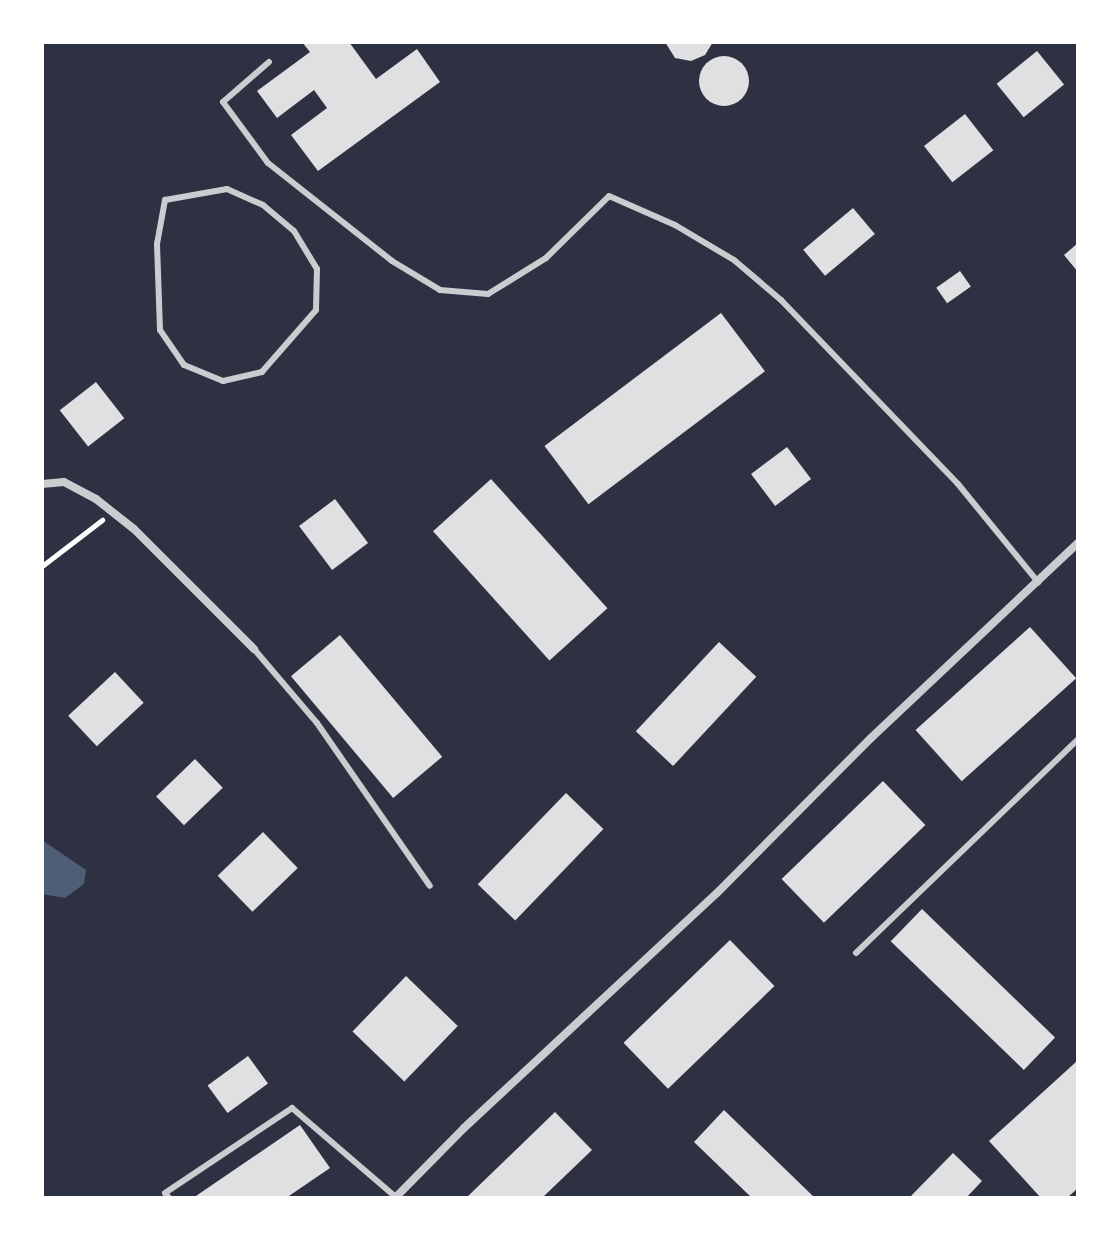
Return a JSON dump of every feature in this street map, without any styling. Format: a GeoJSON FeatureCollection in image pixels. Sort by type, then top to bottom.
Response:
{"type":"FeatureCollection","features":[{"type":"Feature","properties":{"kind":"street"},"geometry":{"type":"LineString","coordinates":[[42,484],[64,482],[134,529],[254,649]]}},
{"type":"Feature","properties":{"kind":"street"},"geometry":{"type":"LineString","coordinates":[[396,1197],[1078,543]]}},
{"type":"Feature","properties":{"kind":"lane"},"geometry":{"type":"LineString","coordinates":[[269,62],[223,102],[268,163],[392,261],[440,290],[488,294],[546,258],[609,196],[675,225],[734,260],[781,300],[958,484],[1038,582]]}},
{"type":"Feature","properties":{"kind":"lane"},"geometry":{"type":"LineString","coordinates":[[227,189],[263,205],[294,231],[317,269],[316,310],[262,372],[223,381],[184,365],[160,330],[157,244],[165,200],[227,189]]}},
{"type":"Feature","properties":{"kind":"lane"},"geometry":{"type":"LineString","coordinates":[[254,649],[317,723],[430,886]]}},
{"type":"Feature","properties":{"kind":"lane"},"geometry":{"type":"LineString","coordinates":[[856,953],[1078,739]]}},
{"type":"Feature","properties":{"kind":"lane"},"geometry":{"type":"LineString","coordinates":[[169,1198],[165,1193],[292,1108],[396,1197]]}},
{"type":"Feature","properties":{"kind":"path"},"geometry":{"type":"LineString","coordinates":[[42,566],[112,512]]}},
{"type":"Feature","properties":{"kind":"water"},"geometry":{"type":"Polygon","coordinates":[[[42,840],[86,870],[84,884],[65,898],[42,894],[42,840]]]}},
{"type":"Feature","properties":{"kind":"building"},"geometry":{"type":"Polygon","coordinates":[[[302,42],[349,42],[376,79],[417,49],[440,82],[318,171],[291,135],[327,108],[314,90],[277,118],[257,91],[310,52],[302,42]]]}},
{"type":"Feature","properties":{"kind":"building"},"geometry":{"type":"Polygon","coordinates":[[[665,42],[713,42],[705,55],[691,61],[675,58],[665,42]]]}},
{"type":"Feature","properties":{"kind":"building"},"geometry":{"type":"Polygon","coordinates":[[[1037,51],[1064,84],[1024,117],[997,84],[1037,51]]]}},
{"type":"Feature","properties":{"kind":"building"},"geometry":{"type":"Polygon","coordinates":[[[724,56],[742,63],[749,81],[742,99],[724,106],[706,99],[699,81],[706,63],[724,56]]]}},
{"type":"Feature","properties":{"kind":"building"},"geometry":{"type":"Polygon","coordinates":[[[965,114],[993,150],[952,182],[924,146],[965,114]]]}},
{"type":"Feature","properties":{"kind":"building"},"geometry":{"type":"Polygon","coordinates":[[[853,208],[875,234],[825,276],[803,250],[853,208]]]}},
{"type":"Feature","properties":{"kind":"building"},"geometry":{"type":"Polygon","coordinates":[[[1078,243],[1078,272],[1064,255],[1078,243]]]}},
{"type":"Feature","properties":{"kind":"building"},"geometry":{"type":"Polygon","coordinates":[[[960,271],[971,287],[947,303],[936,288],[960,271]]]}},
{"type":"Feature","properties":{"kind":"building"},"geometry":{"type":"Polygon","coordinates":[[[721,313],[765,371],[588,504],[545,446],[721,313]]]}},
{"type":"Feature","properties":{"kind":"building"},"geometry":{"type":"Polygon","coordinates":[[[96,382],[124,418],[88,447],[60,410],[96,382]]]}},
{"type":"Feature","properties":{"kind":"building"},"geometry":{"type":"Polygon","coordinates":[[[787,447],[811,479],[775,506],[751,474],[787,447]]]}},
{"type":"Feature","properties":{"kind":"building"},"geometry":{"type":"Polygon","coordinates":[[[491,479],[607,608],[549,660],[433,531],[491,479]]]}},
{"type":"Feature","properties":{"kind":"building"},"geometry":{"type":"Polygon","coordinates":[[[335,499],[368,543],[332,570],[299,526],[335,499]]]}},
{"type":"Feature","properties":{"kind":"building"},"geometry":{"type":"Polygon","coordinates":[[[1030,627],[1076,678],[962,781],[916,730],[1030,627]]]}},
{"type":"Feature","properties":{"kind":"building"},"geometry":{"type":"Polygon","coordinates":[[[340,635],[442,757],[393,798],[291,676],[340,635]]]}},
{"type":"Feature","properties":{"kind":"building"},"geometry":{"type":"Polygon","coordinates":[[[719,642],[756,677],[673,766],[636,731],[719,642]]]}},
{"type":"Feature","properties":{"kind":"building"},"geometry":{"type":"Polygon","coordinates":[[[115,672],[144,703],[97,746],[68,716],[115,672]]]}},
{"type":"Feature","properties":{"kind":"building"},"geometry":{"type":"Polygon","coordinates":[[[195,759],[223,788],[184,825],[156,797],[195,759]]]}},
{"type":"Feature","properties":{"kind":"building"},"geometry":{"type":"Polygon","coordinates":[[[883,781],[925,825],[824,923],[782,879],[883,781]]]}},
{"type":"Feature","properties":{"kind":"building"},"geometry":{"type":"Polygon","coordinates":[[[566,793],[603,829],[515,920],[478,884],[566,793]]]}},
{"type":"Feature","properties":{"kind":"building"},"geometry":{"type":"Polygon","coordinates":[[[263,832],[298,868],[252,912],[218,876],[263,832]]]}},
{"type":"Feature","properties":{"kind":"building"},"geometry":{"type":"Polygon","coordinates":[[[922,909],[1055,1038],[1024,1070],[891,941],[922,909]]]}},
{"type":"Feature","properties":{"kind":"building"},"geometry":{"type":"Polygon","coordinates":[[[730,940],[774,986],[668,1089],[624,1043],[730,940]]]}},
{"type":"Feature","properties":{"kind":"building"},"geometry":{"type":"Polygon","coordinates":[[[406,976],[458,1026],[404,1081],[353,1031],[406,976]]]}},
{"type":"Feature","properties":{"kind":"building"},"geometry":{"type":"Polygon","coordinates":[[[248,1056],[268,1084],[228,1113],[208,1085],[248,1056]]]}},
{"type":"Feature","properties":{"kind":"building"},"geometry":{"type":"Polygon","coordinates":[[[1076,1062],[1078,1188],[1067,1198],[1041,1198],[989,1141],[1076,1062]]]}},
{"type":"Feature","properties":{"kind":"building"},"geometry":{"type":"Polygon","coordinates":[[[724,1110],[815,1198],[752,1198],[694,1142],[724,1110]]]}},
{"type":"Feature","properties":{"kind":"building"},"geometry":{"type":"Polygon","coordinates":[[[555,1112],[592,1150],[542,1198],[466,1198],[555,1112]]]}},
{"type":"Feature","properties":{"kind":"building"},"geometry":{"type":"Polygon","coordinates":[[[300,1125],[330,1168],[286,1198],[193,1198],[300,1125]]]}},
{"type":"Feature","properties":{"kind":"building"},"geometry":{"type":"Polygon","coordinates":[[[953,1153],[982,1181],[966,1198],[909,1198],[953,1153]]]}}]}
